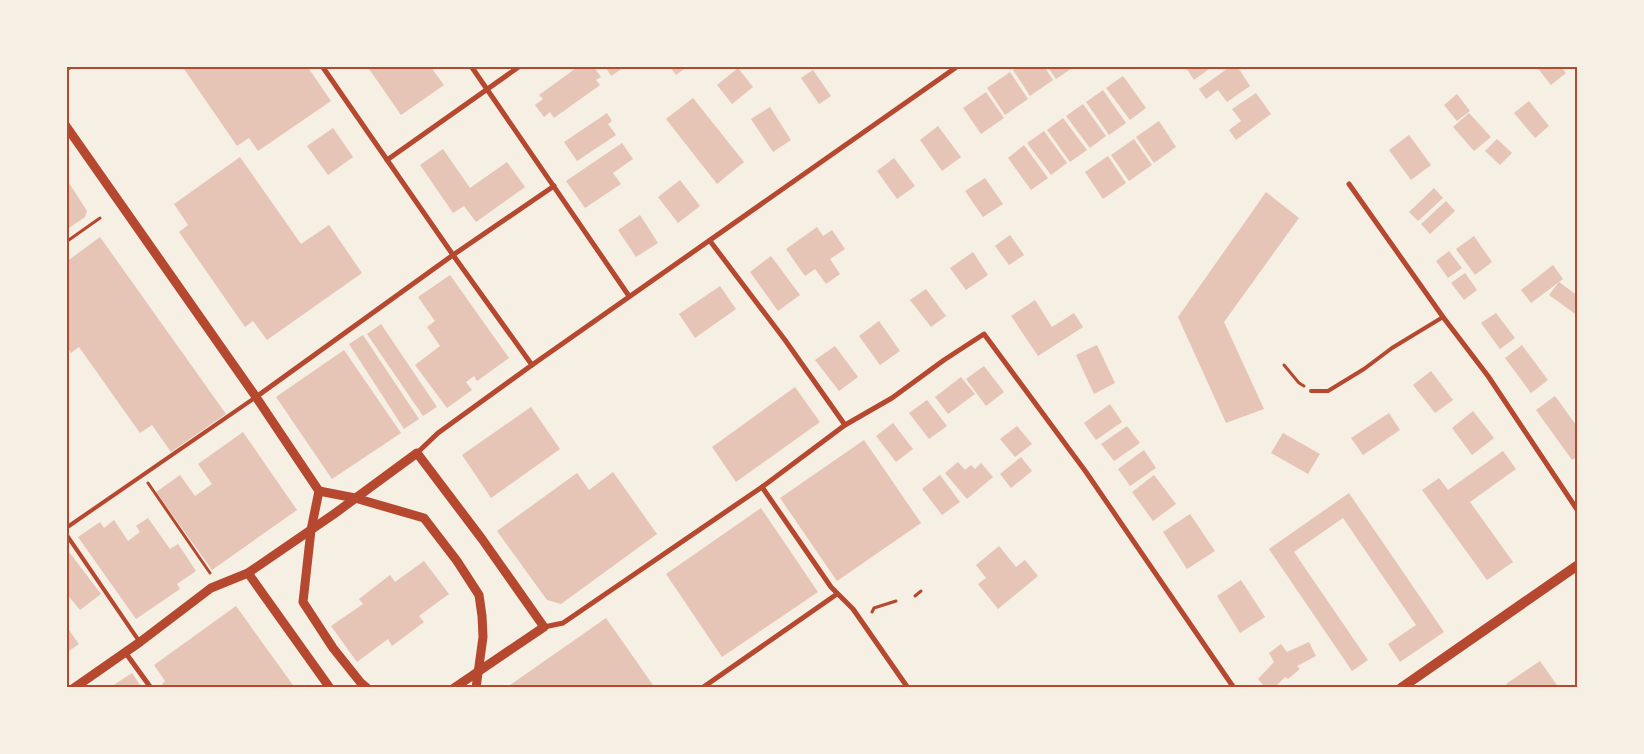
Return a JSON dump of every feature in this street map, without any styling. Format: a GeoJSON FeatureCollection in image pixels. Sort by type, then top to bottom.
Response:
{"type":"FeatureCollection","features":[{"type":"Feature","properties":{"kind":"main road"},"geometry":{"type":"LineString","coordinates":[[1402,688],[1578,564]]}},
{"type":"Feature","properties":{"kind":"street"},"geometry":{"type":"LineString","coordinates":[[66,69],[71,66]]}},
{"type":"Feature","properties":{"kind":"street"},"geometry":{"type":"LineString","coordinates":[[322,66],[532,365]]}},
{"type":"Feature","properties":{"kind":"street"},"geometry":{"type":"LineString","coordinates":[[471,66],[628,296]]}},
{"type":"Feature","properties":{"kind":"street"},"geometry":{"type":"LineString","coordinates":[[387,160],[520,66]]}},
{"type":"Feature","properties":{"kind":"street"},"geometry":{"type":"LineString","coordinates":[[74,688],[212,588],[248,573],[310,530],[417,453],[438,433],[628,296],[710,241],[958,66]]}},
{"type":"Feature","properties":{"kind":"street"},"geometry":{"type":"LineString","coordinates":[[66,126],[256,397],[319,491],[355,498],[424,518],[462,567],[479,595],[482,616],[483,637],[476,688]]}},
{"type":"Feature","properties":{"kind":"street"},"geometry":{"type":"LineString","coordinates":[[1349,184],[1443,317],[1488,376],[1578,511]]}},
{"type":"Feature","properties":{"kind":"street"},"geometry":{"type":"LineString","coordinates":[[256,397],[453,255],[554,186]]}},
{"type":"Feature","properties":{"kind":"street"},"geometry":{"type":"LineString","coordinates":[[710,241],[846,425]]}},
{"type":"Feature","properties":{"kind":"street"},"geometry":{"type":"LineString","coordinates":[[454,688],[544,627],[563,623],[762,487],[846,425],[892,398],[984,334],[1086,472],[1234,688]]}},
{"type":"Feature","properties":{"kind":"street"},"geometry":{"type":"LineString","coordinates":[[417,453],[482,539],[544,627]]}},
{"type":"Feature","properties":{"kind":"street"},"geometry":{"type":"LineString","coordinates":[[762,487],[837,594],[853,609],[908,688]]}},
{"type":"Feature","properties":{"kind":"street"},"geometry":{"type":"LineString","coordinates":[[319,491],[310,530],[303,602],[333,648],[361,684],[367,688]]}},
{"type":"Feature","properties":{"kind":"street"},"geometry":{"type":"LineString","coordinates":[[248,573],[330,688]]}},
{"type":"Feature","properties":{"kind":"street"},"geometry":{"type":"LineString","coordinates":[[702,688],[837,594]]}},
{"type":"Feature","properties":{"kind":"street"},"geometry":{"type":"LineString","coordinates":[[125,652],[151,688]]}},
{"type":"Feature","properties":{"kind":"lane"},"geometry":{"type":"LineString","coordinates":[[1310,390],[1328,391],[1392,348],[1443,317]]}},
{"type":"Feature","properties":{"kind":"lane"},"geometry":{"type":"LineString","coordinates":[[66,528],[256,397]]}},
{"type":"Feature","properties":{"kind":"lane"},"geometry":{"type":"LineString","coordinates":[[66,534],[140,642]]}},
{"type":"Feature","properties":{"kind":"path"},"geometry":{"type":"LineString","coordinates":[[66,242],[100,218]]}},
{"type":"Feature","properties":{"kind":"path"},"geometry":{"type":"LineString","coordinates":[[1284,365],[1299,383],[1310,390]]}},
{"type":"Feature","properties":{"kind":"path"},"geometry":{"type":"LineString","coordinates":[[142,476],[210,573]]}},
{"type":"Feature","properties":{"kind":"path"},"geometry":{"type":"LineString","coordinates":[[915,596],[921,591]]}},
{"type":"Feature","properties":{"kind":"path"},"geometry":{"type":"LineString","coordinates":[[872,612],[874,608],[896,601]]}},
{"type":"Feature","properties":{"kind":"building"},"geometry":{"type":"Polygon","coordinates":[[[182,66],[307,66],[331,101],[258,151],[249,138],[237,146],[182,66]]]}},
{"type":"Feature","properties":{"kind":"building"},"geometry":{"type":"Polygon","coordinates":[[[367,66],[430,66],[444,85],[401,115],[367,66]]]}},
{"type":"Feature","properties":{"kind":"building"},"geometry":{"type":"Polygon","coordinates":[[[579,66],[584,66],[586,69],[593,66],[601,77],[596,80],[600,85],[554,118],[550,112],[544,117],[535,105],[543,99],[539,95],[579,66]]]}},
{"type":"Feature","properties":{"kind":"building"},"geometry":{"type":"Polygon","coordinates":[[[605,66],[626,66],[611,76],[605,66]]]}},
{"type":"Feature","properties":{"kind":"building"},"geometry":{"type":"Polygon","coordinates":[[[669,66],[688,66],[676,75],[669,66]]]}},
{"type":"Feature","properties":{"kind":"building"},"geometry":{"type":"Polygon","coordinates":[[[1018,66],[1044,66],[1053,80],[1030,96],[1013,70],[1018,66]]]}},
{"type":"Feature","properties":{"kind":"building"},"geometry":{"type":"Polygon","coordinates":[[[1047,66],[1075,66],[1056,79],[1047,66]]]}},
{"type":"Feature","properties":{"kind":"building"},"geometry":{"type":"Polygon","coordinates":[[[1192,66],[1213,66],[1194,80],[1187,69],[1192,66]]]}},
{"type":"Feature","properties":{"kind":"building"},"geometry":{"type":"Polygon","coordinates":[[[1231,66],[1237,66],[1250,86],[1227,102],[1218,90],[1206,99],[1199,89],[1231,66]]]}},
{"type":"Feature","properties":{"kind":"building"},"geometry":{"type":"Polygon","coordinates":[[[1536,66],[1560,66],[1566,73],[1551,85],[1536,66]]]}},
{"type":"Feature","properties":{"kind":"building"},"geometry":{"type":"Polygon","coordinates":[[[738,68],[753,87],[732,104],[717,85],[738,68]]]}},
{"type":"Feature","properties":{"kind":"building"},"geometry":{"type":"Polygon","coordinates":[[[813,70],[831,96],[819,104],[801,78],[813,70]]]}},
{"type":"Feature","properties":{"kind":"building"},"geometry":{"type":"Polygon","coordinates":[[[1010,72],[1028,99],[1005,115],[987,88],[1010,72]]]}},
{"type":"Feature","properties":{"kind":"building"},"geometry":{"type":"Polygon","coordinates":[[[1123,76],[1146,108],[1130,120],[1106,88],[1123,76]]]}},
{"type":"Feature","properties":{"kind":"building"},"geometry":{"type":"Polygon","coordinates":[[[1103,90],[1126,123],[1109,135],[1086,102],[1103,90]]]}},
{"type":"Feature","properties":{"kind":"building"},"geometry":{"type":"Polygon","coordinates":[[[986,92],[1004,118],[981,134],[963,108],[986,92]]]}},
{"type":"Feature","properties":{"kind":"building"},"geometry":{"type":"Polygon","coordinates":[[[1256,93],[1271,114],[1236,140],[1229,130],[1241,121],[1232,109],[1256,93]]]}},
{"type":"Feature","properties":{"kind":"building"},"geometry":{"type":"Polygon","coordinates":[[[1457,94],[1470,111],[1457,121],[1444,105],[1457,94]]]}},
{"type":"Feature","properties":{"kind":"building"},"geometry":{"type":"Polygon","coordinates":[[[693,98],[744,162],[717,184],[666,119],[693,98]]]}},
{"type":"Feature","properties":{"kind":"building"},"geometry":{"type":"Polygon","coordinates":[[[1529,101],[1549,126],[1535,138],[1514,113],[1529,101]]]}},
{"type":"Feature","properties":{"kind":"building"},"geometry":{"type":"Polygon","coordinates":[[[1083,104],[1106,136],[1090,148],[1066,116],[1083,104]]]}},
{"type":"Feature","properties":{"kind":"building"},"geometry":{"type":"Polygon","coordinates":[[[770,107],[791,140],[773,152],[751,119],[770,107]]]}},
{"type":"Feature","properties":{"kind":"building"},"geometry":{"type":"Polygon","coordinates":[[[607,113],[612,121],[608,124],[616,135],[577,161],[564,142],[607,113]]]}},
{"type":"Feature","properties":{"kind":"building"},"geometry":{"type":"Polygon","coordinates":[[[1469,113],[1491,137],[1474,151],[1453,127],[1469,113]]]}},
{"type":"Feature","properties":{"kind":"building"},"geometry":{"type":"Polygon","coordinates":[[[1063,118],[1087,150],[1070,162],[1047,130],[1063,118]]]}},
{"type":"Feature","properties":{"kind":"building"},"geometry":{"type":"Polygon","coordinates":[[[1159,121],[1176,147],[1154,163],[1136,137],[1159,121]]]}},
{"type":"Feature","properties":{"kind":"building"},"geometry":{"type":"Polygon","coordinates":[[[938,126],[961,157],[942,171],[920,140],[938,126]]]}},
{"type":"Feature","properties":{"kind":"building"},"geometry":{"type":"Polygon","coordinates":[[[333,128],[353,157],[328,175],[307,146],[333,128]]]}},
{"type":"Feature","properties":{"kind":"building"},"geometry":{"type":"Polygon","coordinates":[[[1044,131],[1067,163],[1051,175],[1027,143],[1044,131]]]}},
{"type":"Feature","properties":{"kind":"building"},"geometry":{"type":"Polygon","coordinates":[[[1409,135],[1431,165],[1411,180],[1389,150],[1409,135]]]}},
{"type":"Feature","properties":{"kind":"building"},"geometry":{"type":"Polygon","coordinates":[[[1134,139],[1152,165],[1129,181],[1111,155],[1134,139]]]}},
{"type":"Feature","properties":{"kind":"building"},"geometry":{"type":"Polygon","coordinates":[[[1497,139],[1512,153],[1500,165],[1485,151],[1497,139]]]}},
{"type":"Feature","properties":{"kind":"building"},"geometry":{"type":"Polygon","coordinates":[[[622,143],[633,159],[613,173],[621,184],[585,208],[566,181],[622,143]]]}},
{"type":"Feature","properties":{"kind":"building"},"geometry":{"type":"Polygon","coordinates":[[[1024,145],[1048,178],[1031,190],[1008,158],[1024,145]]]}},
{"type":"Feature","properties":{"kind":"building"},"geometry":{"type":"Polygon","coordinates":[[[443,149],[470,188],[507,162],[525,187],[476,222],[464,206],[453,213],[420,165],[443,149]]]}},
{"type":"Feature","properties":{"kind":"building"},"geometry":{"type":"Polygon","coordinates":[[[1108,156],[1126,183],[1103,199],[1085,172],[1108,156]]]}},
{"type":"Feature","properties":{"kind":"building"},"geometry":{"type":"Polygon","coordinates":[[[240,157],[301,244],[329,225],[362,273],[267,340],[253,321],[245,327],[179,232],[188,225],[174,204],[240,157]]]}},
{"type":"Feature","properties":{"kind":"building"},"geometry":{"type":"Polygon","coordinates":[[[894,158],[915,186],[897,199],[877,171],[894,158]]]}},
{"type":"Feature","properties":{"kind":"building"},"geometry":{"type":"Polygon","coordinates":[[[985,178],[1003,204],[983,217],[965,191],[985,178]]]}},
{"type":"Feature","properties":{"kind":"building"},"geometry":{"type":"Polygon","coordinates":[[[680,180],[700,206],[678,223],[658,197],[680,180]]]}},
{"type":"Feature","properties":{"kind":"building"},"geometry":{"type":"Polygon","coordinates":[[[69,183],[87,211],[85,217],[66,230],[66,185],[69,183]]]}},
{"type":"Feature","properties":{"kind":"building"},"geometry":{"type":"Polygon","coordinates":[[[1434,188],[1443,198],[1418,221],[1409,212],[1434,188]]]}},
{"type":"Feature","properties":{"kind":"building"},"geometry":{"type":"Polygon","coordinates":[[[1266,192],[1299,218],[1224,322],[1264,409],[1226,423],[1178,317],[1266,192]]]}},
{"type":"Feature","properties":{"kind":"building"},"geometry":{"type":"Polygon","coordinates":[[[1446,201],[1455,211],[1430,234],[1421,224],[1446,201]]]}},
{"type":"Feature","properties":{"kind":"building"},"geometry":{"type":"Polygon","coordinates":[[[640,215],[658,243],[636,257],[618,230],[640,215]]]}},
{"type":"Feature","properties":{"kind":"building"},"geometry":{"type":"Polygon","coordinates":[[[817,227],[823,236],[832,230],[845,249],[830,259],[840,274],[826,284],[815,269],[805,276],[786,249],[817,227]]]}},
{"type":"Feature","properties":{"kind":"building"},"geometry":{"type":"Polygon","coordinates":[[[1010,235],[1024,255],[1009,265],[995,246],[1010,235]]]}},
{"type":"Feature","properties":{"kind":"building"},"geometry":{"type":"Polygon","coordinates":[[[1474,236],[1492,262],[1475,275],[1456,249],[1474,236]]]}},
{"type":"Feature","properties":{"kind":"building"},"geometry":{"type":"Polygon","coordinates":[[[100,237],[226,414],[171,452],[152,425],[140,433],[79,347],[71,353],[66,345],[66,262],[100,237]]]}},
{"type":"Feature","properties":{"kind":"building"},"geometry":{"type":"Polygon","coordinates":[[[1449,251],[1462,268],[1448,278],[1436,261],[1449,251]]]}},
{"type":"Feature","properties":{"kind":"building"},"geometry":{"type":"Polygon","coordinates":[[[973,252],[988,275],[966,290],[950,268],[973,252]]]}},
{"type":"Feature","properties":{"kind":"building"},"geometry":{"type":"Polygon","coordinates":[[[771,256],[800,295],[778,311],[750,272],[771,256]]]}},
{"type":"Feature","properties":{"kind":"building"},"geometry":{"type":"Polygon","coordinates":[[[1553,265],[1563,279],[1531,303],[1521,290],[1553,265]]]}},
{"type":"Feature","properties":{"kind":"building"},"geometry":{"type":"Polygon","coordinates":[[[1465,273],[1477,290],[1464,300],[1451,283],[1465,273]]]}},
{"type":"Feature","properties":{"kind":"building"},"geometry":{"type":"Polygon","coordinates":[[[450,275],[509,358],[477,381],[474,376],[466,382],[472,390],[447,408],[415,365],[440,346],[427,327],[435,321],[418,297],[450,275]]]}},
{"type":"Feature","properties":{"kind":"building"},"geometry":{"type":"Polygon","coordinates":[[[1559,282],[1578,296],[1578,316],[1549,295],[1559,282]]]}},
{"type":"Feature","properties":{"kind":"building"},"geometry":{"type":"Polygon","coordinates":[[[720,286],[736,309],[695,338],[679,314],[720,286]]]}},
{"type":"Feature","properties":{"kind":"building"},"geometry":{"type":"Polygon","coordinates":[[[926,289],[946,316],[931,327],[910,300],[926,289]]]}},
{"type":"Feature","properties":{"kind":"building"},"geometry":{"type":"Polygon","coordinates":[[[1035,300],[1052,327],[1074,313],[1083,327],[1038,356],[1011,316],[1035,300]]]}},
{"type":"Feature","properties":{"kind":"building"},"geometry":{"type":"Polygon","coordinates":[[[1496,313],[1515,338],[1500,349],[1481,323],[1496,313]]]}},
{"type":"Feature","properties":{"kind":"building"},"geometry":{"type":"Polygon","coordinates":[[[879,321],[900,351],[880,365],[859,336],[879,321]]]}},
{"type":"Feature","properties":{"kind":"building"},"geometry":{"type":"Polygon","coordinates":[[[381,324],[437,407],[423,416],[367,334],[381,324]]]}},
{"type":"Feature","properties":{"kind":"building"},"geometry":{"type":"Polygon","coordinates":[[[363,335],[419,419],[404,429],[349,344],[363,335]]]}},
{"type":"Feature","properties":{"kind":"building"},"geometry":{"type":"Polygon","coordinates":[[[1097,345],[1115,383],[1094,394],[1076,355],[1097,345]]]}},
{"type":"Feature","properties":{"kind":"building"},"geometry":{"type":"Polygon","coordinates":[[[1522,345],[1548,380],[1531,393],[1505,358],[1522,345]]]}},
{"type":"Feature","properties":{"kind":"building"},"geometry":{"type":"Polygon","coordinates":[[[835,346],[858,377],[839,391],[815,360],[835,346]]]}},
{"type":"Feature","properties":{"kind":"building"},"geometry":{"type":"Polygon","coordinates":[[[344,350],[401,433],[332,479],[276,397],[344,350]]]}},
{"type":"Feature","properties":{"kind":"building"},"geometry":{"type":"Polygon","coordinates":[[[984,366],[1004,392],[986,406],[966,379],[984,366]]]}},
{"type":"Feature","properties":{"kind":"building"},"geometry":{"type":"Polygon","coordinates":[[[1431,371],[1453,400],[1435,413],[1413,385],[1431,371]]]}},
{"type":"Feature","properties":{"kind":"building"},"geometry":{"type":"Polygon","coordinates":[[[961,377],[975,394],[948,414],[935,397],[961,377]]]}},
{"type":"Feature","properties":{"kind":"building"},"geometry":{"type":"Polygon","coordinates":[[[795,387],[820,422],[736,482],[712,447],[795,387]]]}},
{"type":"Feature","properties":{"kind":"building"},"geometry":{"type":"Polygon","coordinates":[[[1555,396],[1576,425],[1578,424],[1578,456],[1572,460],[1536,410],[1555,396]]]}},
{"type":"Feature","properties":{"kind":"building"},"geometry":{"type":"Polygon","coordinates":[[[927,400],[947,426],[929,439],[909,413],[927,400]]]}},
{"type":"Feature","properties":{"kind":"building"},"geometry":{"type":"Polygon","coordinates":[[[1110,404],[1122,422],[1096,440],[1084,423],[1110,404]]]}},
{"type":"Feature","properties":{"kind":"building"},"geometry":{"type":"Polygon","coordinates":[[[531,407],[560,449],[491,498],[462,455],[531,407]]]}},
{"type":"Feature","properties":{"kind":"building"},"geometry":{"type":"Polygon","coordinates":[[[1473,411],[1494,438],[1472,455],[1452,428],[1473,411]]]}},
{"type":"Feature","properties":{"kind":"building"},"geometry":{"type":"Polygon","coordinates":[[[1389,413],[1400,430],[1363,455],[1351,438],[1389,413]]]}},
{"type":"Feature","properties":{"kind":"building"},"geometry":{"type":"Polygon","coordinates":[[[893,423],[913,449],[896,462],[876,436],[893,423]]]}},
{"type":"Feature","properties":{"kind":"building"},"geometry":{"type":"Polygon","coordinates":[[[1017,426],[1032,444],[1015,457],[1000,439],[1017,426]]]}},
{"type":"Feature","properties":{"kind":"building"},"geometry":{"type":"Polygon","coordinates":[[[1127,426],[1140,443],[1114,461],[1101,444],[1127,426]]]}},
{"type":"Feature","properties":{"kind":"building"},"geometry":{"type":"Polygon","coordinates":[[[243,432],[297,510],[212,570],[156,492],[180,475],[195,496],[212,484],[198,464],[243,432]]]}},
{"type":"Feature","properties":{"kind":"building"},"geometry":{"type":"Polygon","coordinates":[[[1283,433],[1320,454],[1308,474],[1271,453],[1283,433]]]}},
{"type":"Feature","properties":{"kind":"building"},"geometry":{"type":"Polygon","coordinates":[[[864,440],[921,523],[837,581],[780,498],[864,440]]]}},
{"type":"Feature","properties":{"kind":"building"},"geometry":{"type":"Polygon","coordinates":[[[1144,450],[1156,468],[1130,486],[1118,469],[1144,450]]]}},
{"type":"Feature","properties":{"kind":"building"},"geometry":{"type":"Polygon","coordinates":[[[1503,451],[1516,469],[1470,502],[1513,562],[1487,580],[1422,490],[1439,478],[1448,490],[1503,451]]]}},
{"type":"Feature","properties":{"kind":"building"},"geometry":{"type":"Polygon","coordinates":[[[1021,457],[1032,471],[1011,488],[1000,474],[1021,457]]]}},
{"type":"Feature","properties":{"kind":"building"},"geometry":{"type":"Polygon","coordinates":[[[958,462],[965,470],[971,465],[975,469],[981,463],[993,477],[967,499],[945,473],[958,462]]]}},
{"type":"Feature","properties":{"kind":"building"},"geometry":{"type":"Polygon","coordinates":[[[613,472],[657,534],[561,604],[547,600],[497,531],[577,473],[589,490],[613,472]]]}},
{"type":"Feature","properties":{"kind":"building"},"geometry":{"type":"Polygon","coordinates":[[[940,475],[960,502],[942,515],[922,489],[940,475]]]}},
{"type":"Feature","properties":{"kind":"building"},"geometry":{"type":"Polygon","coordinates":[[[1154,475],[1176,504],[1153,521],[1132,492],[1154,475]]]}},
{"type":"Feature","properties":{"kind":"building"},"geometry":{"type":"Polygon","coordinates":[[[1349,493],[1444,632],[1400,662],[1388,644],[1416,625],[1343,518],[1294,552],[1368,660],[1352,671],[1269,549],[1349,493]]]}},
{"type":"Feature","properties":{"kind":"building"},"geometry":{"type":"Polygon","coordinates":[[[761,508],[818,592],[722,657],[666,574],[761,508]]]}},
{"type":"Feature","properties":{"kind":"building"},"geometry":{"type":"Polygon","coordinates":[[[1190,514],[1215,551],[1187,569],[1163,532],[1190,514]]]}},
{"type":"Feature","properties":{"kind":"building"},"geometry":{"type":"Polygon","coordinates":[[[148,518],[170,549],[178,544],[196,571],[177,584],[180,589],[136,619],[78,537],[100,522],[104,528],[114,520],[128,541],[140,532],[136,526],[148,518]]]}},
{"type":"Feature","properties":{"kind":"building"},"geometry":{"type":"Polygon","coordinates":[[[999,546],[1016,567],[1025,560],[1038,576],[998,609],[978,584],[986,578],[976,565],[999,546]]]}},
{"type":"Feature","properties":{"kind":"building"},"geometry":{"type":"Polygon","coordinates":[[[66,548],[101,594],[80,610],[66,593],[66,548]]]}},
{"type":"Feature","properties":{"kind":"building"},"geometry":{"type":"Polygon","coordinates":[[[424,561],[449,594],[419,616],[424,622],[392,646],[388,639],[357,662],[331,626],[363,604],[359,599],[390,575],[395,582],[424,561]]]}},
{"type":"Feature","properties":{"kind":"building"},"geometry":{"type":"Polygon","coordinates":[[[1241,580],[1265,617],[1240,633],[1217,596],[1241,580]]]}},
{"type":"Feature","properties":{"kind":"building"},"geometry":{"type":"Polygon","coordinates":[[[236,606],[295,688],[165,688],[162,684],[165,681],[154,665],[236,606]]]}},
{"type":"Feature","properties":{"kind":"building"},"geometry":{"type":"Polygon","coordinates":[[[606,618],[655,688],[506,688],[606,618]]]}},
{"type":"Feature","properties":{"kind":"building"},"geometry":{"type":"Polygon","coordinates":[[[66,626],[79,644],[66,653],[66,626]]]}},
{"type":"Feature","properties":{"kind":"building"},"geometry":{"type":"Polygon","coordinates":[[[1309,642],[1316,656],[1297,666],[1300,669],[1288,679],[1285,677],[1274,688],[1266,688],[1258,679],[1274,662],[1269,653],[1281,644],[1287,652],[1309,642]]]}},
{"type":"Feature","properties":{"kind":"building"},"geometry":{"type":"Polygon","coordinates":[[[1540,661],[1559,688],[1509,688],[1506,684],[1540,661]]]}},
{"type":"Feature","properties":{"kind":"building"},"geometry":{"type":"Polygon","coordinates":[[[132,673],[142,688],[109,688],[132,673]]]}}]}
